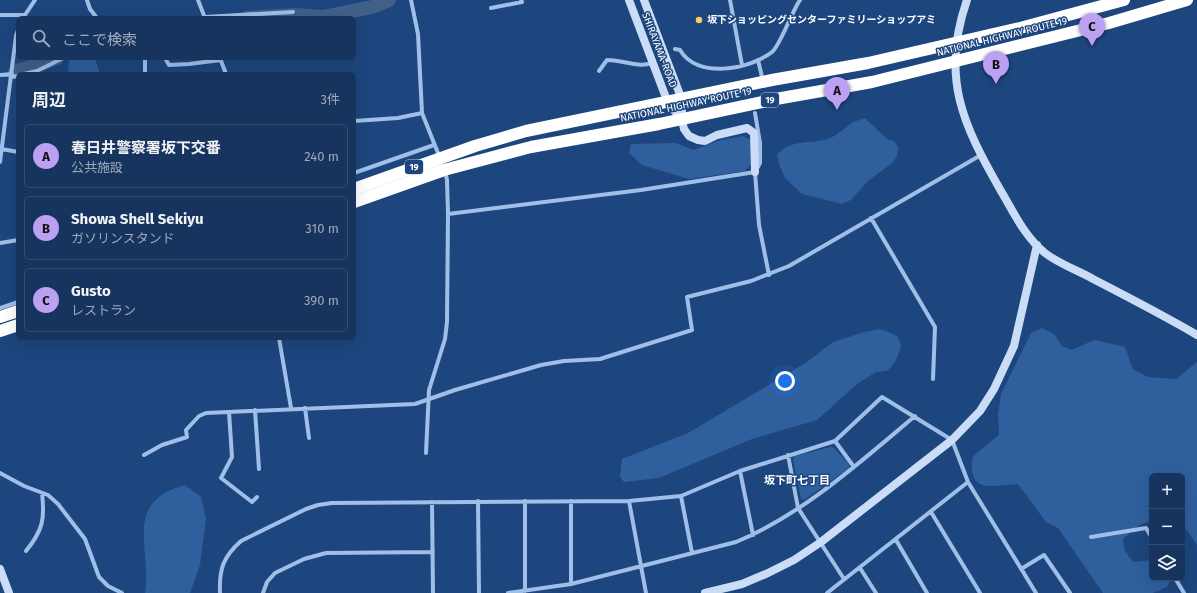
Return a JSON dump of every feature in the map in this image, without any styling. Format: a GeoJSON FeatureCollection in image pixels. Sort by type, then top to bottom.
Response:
{"type":"FeatureCollection","features":[{"type":"Feature","properties":{"kind":"highway","name":"NATIONAL HIGHWAY ROUTE 19"},"geometry":{"type":"LineString","coordinates":[[356,188],[475,146],[526,131],[668,103],[763,82],[868,63],[1020,28],[1124,0]]}},
{"type":"Feature","properties":{"kind":"highway","name":"NATIONAL HIGHWAY ROUTE 19"},"geometry":{"type":"LineString","coordinates":[[356,201],[444,170],[531,147],[682,120],[776,99],[872,82],[1109,23],[1188,0]]}},
{"type":"Feature","properties":{"kind":"highway"},"geometry":{"type":"LineString","coordinates":[[0,317],[16,311]]}},
{"type":"Feature","properties":{"kind":"highway"},"geometry":{"type":"LineString","coordinates":[[0,331],[16,326]]}},
{"type":"Feature","properties":{"kind":"street"},"geometry":{"type":"LineString","coordinates":[[0,15],[24,16],[35,0]]}},
{"type":"Feature","properties":{"kind":"street"},"geometry":{"type":"LineString","coordinates":[[87,0],[90,9],[95,16]]}},
{"type":"Feature","properties":{"kind":"street"},"geometry":{"type":"LineString","coordinates":[[198,0],[204,16]]}},
{"type":"Feature","properties":{"kind":"street"},"geometry":{"type":"LineString","coordinates":[[411,0],[418,34],[422,113],[440,158]]}},
{"type":"Feature","properties":{"kind":"street"},"geometry":{"type":"LineString","coordinates":[[491,8],[522,2],[521,0]]}},
{"type":"Feature","properties":{"kind":"street","name":"SHIRAYAMA-ROAD"},"geometry":{"type":"LineString","coordinates":[[629,0],[668,103],[682,120]]}},
{"type":"Feature","properties":{"kind":"street","name":"SHIRAYAMA-ROAD"},"geometry":{"type":"LineString","coordinates":[[644,0],[682,100],[682,120]]}},
{"type":"Feature","properties":{"kind":"street"},"geometry":{"type":"LineString","coordinates":[[730,0],[742,65]]}},
{"type":"Feature","properties":{"kind":"street"},"geometry":{"type":"LineString","coordinates":[[674,49],[680,50],[687,60],[698,65],[724,69],[758,60],[773,51],[800,0]]}},
{"type":"Feature","properties":{"kind":"street"},"geometry":{"type":"LineString","coordinates":[[967,0],[956,42],[954,61],[955,80],[961,109],[970,133],[981,155],[1016,217],[1037,245],[1046,254],[1197,335]]}},
{"type":"Feature","properties":{"kind":"street"},"geometry":{"type":"LineString","coordinates":[[234,16],[293,12]]}},
{"type":"Feature","properties":{"kind":"street"},"geometry":{"type":"LineString","coordinates":[[0,162],[16,45]]}},
{"type":"Feature","properties":{"kind":"street"},"geometry":{"type":"LineString","coordinates":[[33,72],[59,60]]}},
{"type":"Feature","properties":{"kind":"street"},"geometry":{"type":"LineString","coordinates":[[145,60],[145,72]]}},
{"type":"Feature","properties":{"kind":"street"},"geometry":{"type":"LineString","coordinates":[[166,60],[168,65],[189,64],[214,60]]}},
{"type":"Feature","properties":{"kind":"street"},"geometry":{"type":"LineString","coordinates":[[220,60],[225,72]]}},
{"type":"Feature","properties":{"kind":"street"},"geometry":{"type":"LineString","coordinates":[[599,71],[607,60],[619,60],[644,65],[653,63]]}},
{"type":"Feature","properties":{"kind":"street"},"geometry":{"type":"LineString","coordinates":[[758,60],[763,82]]}},
{"type":"Feature","properties":{"kind":"street"},"geometry":{"type":"LineString","coordinates":[[0,75],[16,76]]}},
{"type":"Feature","properties":{"kind":"street"},"geometry":{"type":"LineString","coordinates":[[356,121],[398,118],[422,113]]}},
{"type":"Feature","properties":{"kind":"street"},"geometry":{"type":"LineString","coordinates":[[754,113],[760,143],[760,163],[755,172]]}},
{"type":"Feature","properties":{"kind":"street"},"geometry":{"type":"LineString","coordinates":[[682,120],[684,129],[689,136],[698,140],[705,141],[717,135],[747,128],[754,133],[759,225],[769,275]]}},
{"type":"Feature","properties":{"kind":"street"},"geometry":{"type":"LineString","coordinates":[[356,172],[434,145]]}},
{"type":"Feature","properties":{"kind":"street"},"geometry":{"type":"LineString","coordinates":[[1,147],[16,151]]}},
{"type":"Feature","properties":{"kind":"street"},"geometry":{"type":"LineString","coordinates":[[144,455],[162,445],[187,437],[186,430],[199,416],[206,413],[291,408],[398,406],[416,404],[541,365],[564,361],[600,360],[693,329],[687,297],[769,275],[789,266],[981,155]]}},
{"type":"Feature","properties":{"kind":"street"},"geometry":{"type":"LineString","coordinates":[[426,453],[428,399],[445,339],[447,322],[448,214],[447,180],[444,170]]}},
{"type":"Feature","properties":{"kind":"street"},"geometry":{"type":"LineString","coordinates":[[448,214],[641,190],[755,172]]}},
{"type":"Feature","properties":{"kind":"street"},"geometry":{"type":"LineString","coordinates":[[871,218],[935,327],[933,379]]}},
{"type":"Feature","properties":{"kind":"street"},"geometry":{"type":"LineString","coordinates":[[0,243],[16,240]]}},
{"type":"Feature","properties":{"kind":"street"},"geometry":{"type":"LineString","coordinates":[[705,593],[742,584],[794,560],[821,542],[952,440],[980,411],[1007,362],[1018,331],[1037,245]]}},
{"type":"Feature","properties":{"kind":"street"},"geometry":{"type":"LineString","coordinates":[[0,308],[16,303]]}},
{"type":"Feature","properties":{"kind":"street"},"geometry":{"type":"LineString","coordinates":[[279,340],[291,408]]}},
{"type":"Feature","properties":{"kind":"street"},"geometry":{"type":"LineString","coordinates":[[220,593],[219,574],[224,560],[241,541],[318,504],[478,501],[629,501],[681,496],[740,471],[835,441],[882,397],[952,440],[968,482],[1036,593]]}},
{"type":"Feature","properties":{"kind":"street"},"geometry":{"type":"LineString","coordinates":[[305,408],[309,438]]}},
{"type":"Feature","properties":{"kind":"street"},"geometry":{"type":"LineString","coordinates":[[255,410],[259,469]]}},
{"type":"Feature","properties":{"kind":"street"},"geometry":{"type":"LineString","coordinates":[[229,412],[232,458],[221,478],[252,502],[257,497]]}},
{"type":"Feature","properties":{"kind":"street"},"geometry":{"type":"LineString","coordinates":[[508,593],[571,584],[736,542],[753,535],[798,508],[854,467],[915,416]]}},
{"type":"Feature","properties":{"kind":"street"},"geometry":{"type":"LineString","coordinates":[[835,441],[854,467]]}},
{"type":"Feature","properties":{"kind":"street"},"geometry":{"type":"LineString","coordinates":[[788,455],[798,508],[844,579]]}},
{"type":"Feature","properties":{"kind":"street"},"geometry":{"type":"LineString","coordinates":[[740,471],[753,535]]}},
{"type":"Feature","properties":{"kind":"street"},"geometry":{"type":"LineString","coordinates":[[0,473],[24,486],[42,493],[58,504],[85,539],[99,577],[108,586],[122,593]]}},
{"type":"Feature","properties":{"kind":"street"},"geometry":{"type":"LineString","coordinates":[[827,593],[968,482]]}},
{"type":"Feature","properties":{"kind":"street"},"geometry":{"type":"LineString","coordinates":[[26,551],[37,538],[42,525],[44,511],[42,493]]}},
{"type":"Feature","properties":{"kind":"street"},"geometry":{"type":"LineString","coordinates":[[681,496],[692,553]]}},
{"type":"Feature","properties":{"kind":"street"},"geometry":{"type":"LineString","coordinates":[[478,501],[478,593]]}},
{"type":"Feature","properties":{"kind":"street"},"geometry":{"type":"LineString","coordinates":[[525,501],[525,591]]}},
{"type":"Feature","properties":{"kind":"street"},"geometry":{"type":"LineString","coordinates":[[571,584],[572,501]]}},
{"type":"Feature","properties":{"kind":"street"},"geometry":{"type":"LineString","coordinates":[[629,501],[646,593]]}},
{"type":"Feature","properties":{"kind":"street"},"geometry":{"type":"LineString","coordinates":[[432,502],[433,593]]}},
{"type":"Feature","properties":{"kind":"street"},"geometry":{"type":"LineString","coordinates":[[931,512],[980,593]]}},
{"type":"Feature","properties":{"kind":"street"},"geometry":{"type":"LineString","coordinates":[[1091,537],[1146,528],[1149,533]]}},
{"type":"Feature","properties":{"kind":"street"},"geometry":{"type":"LineString","coordinates":[[896,540],[927,593]]}},
{"type":"Feature","properties":{"kind":"street"},"geometry":{"type":"LineString","coordinates":[[264,593],[267,582],[275,573],[304,559],[326,553],[433,552]]}},
{"type":"Feature","properties":{"kind":"street"},"geometry":{"type":"LineString","coordinates":[[1021,569],[1044,555],[1070,593]]}},
{"type":"Feature","properties":{"kind":"street"},"geometry":{"type":"LineString","coordinates":[[860,568],[876,593]]}},
{"type":"Feature","properties":{"kind":"street"},"geometry":{"type":"LineString","coordinates":[[0,569],[9,593]]}},
{"type":"Feature","properties":{"kind":"street"},"geometry":{"type":"LineString","coordinates":[[1177,581],[1184,593]]}},
{"type":"Feature","properties":{"kind":"shaded area"},"geometry":{"type":"Polygon","coordinates":[[[69,60],[96,60],[99,72],[68,72],[69,60]]]}},
{"type":"Feature","properties":{"kind":"shaded area"},"geometry":{"type":"Polygon","coordinates":[[[865,118],[888,140],[894,141],[898,147],[897,156],[893,162],[867,182],[851,200],[842,204],[802,194],[785,178],[777,155],[783,150],[795,144],[830,138],[855,121],[865,118]]]}},
{"type":"Feature","properties":{"kind":"shaded area"},"geometry":{"type":"Polygon","coordinates":[[[743,136],[751,140],[751,164],[745,171],[689,179],[642,165],[629,153],[631,144],[676,143],[693,150],[721,140],[743,136]]]}},
{"type":"Feature","properties":{"kind":"shaded area"},"geometry":{"type":"Polygon","coordinates":[[[1042,328],[1054,334],[1062,346],[1072,350],[1094,340],[1125,347],[1133,369],[1148,377],[1176,379],[1197,362],[1197,545],[1185,528],[1185,473],[1149,473],[1149,521],[1138,526],[1123,539],[1125,551],[1133,562],[1149,560],[1149,581],[1170,581],[1167,587],[1153,593],[1103,593],[1058,528],[1046,522],[1018,484],[999,486],[984,485],[978,482],[974,477],[972,468],[973,456],[999,435],[998,414],[1001,394],[1031,333],[1042,328]]]}},
{"type":"Feature","properties":{"kind":"shaded area"},"geometry":{"type":"Polygon","coordinates":[[[879,329],[898,337],[901,346],[893,365],[887,371],[876,372],[857,384],[817,420],[752,439],[659,478],[624,482],[620,477],[622,459],[688,433],[807,362],[833,342],[879,329]]]}},
{"type":"Feature","properties":{"kind":"shaded area"},"geometry":{"type":"Polygon","coordinates":[[[831,447],[834,448],[849,464],[849,468],[804,500],[801,499],[793,459],[795,456],[831,447]]]}},
{"type":"Feature","properties":{"kind":"shaded area"},"geometry":{"type":"Polygon","coordinates":[[[185,485],[201,497],[206,519],[200,565],[190,593],[145,593],[146,576],[144,528],[147,515],[153,503],[165,493],[185,485]]]}},
{"type":"Feature","properties":{"kind":"waterway"},"geometry":{"type":"LineString","coordinates":[[328,16],[372,7],[389,0]]}},
{"type":"Feature","properties":{"kind":"waterway"},"geometry":{"type":"LineString","coordinates":[[279,16],[309,16]]}},
{"type":"Feature","properties":{"kind":"waterway"},"geometry":{"type":"LineString","coordinates":[[15,72],[51,60]]}},
{"type":"Feature","properties":{"kind":"place","name":"坂下ショッピングセンターファミリーショップアミ"},"geometry":{"type":"Point","coordinates":[699,20]}},
{"type":"Feature","properties":{"kind":"place","name":"Gusto"},"geometry":{"type":"Point","coordinates":[1092,46]}},
{"type":"Feature","properties":{"kind":"place","name":"Showa Shell Sekiyu"},"geometry":{"type":"Point","coordinates":[996,84]}},
{"type":"Feature","properties":{"kind":"place","name":"春日井警察署坂下交番"},"geometry":{"type":"Point","coordinates":[837,110]}},
{"type":"Feature","properties":{"kind":"district","name":"坂下町七丁目"},"geometry":{"type":"Point","coordinates":[797,480]}}]}
